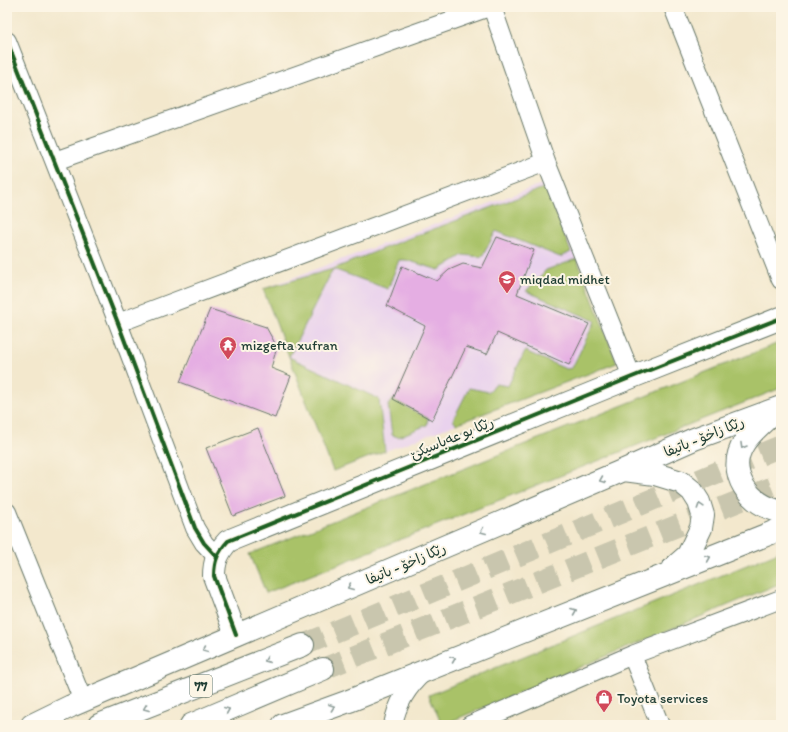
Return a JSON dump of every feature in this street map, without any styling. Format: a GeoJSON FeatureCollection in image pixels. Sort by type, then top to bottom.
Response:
{"type":"FeatureCollection","features":[{"type":"Feature","properties":{"kind":"main road","name":"رێكا بو عه‌باسيكێ"},"geometry":{"type":"LineString","coordinates":[[216,556],[228,541],[237,536],[781,318]]}},
{"type":"Feature","properties":{"kind":"main road"},"geometry":{"type":"LineString","coordinates":[[780,407],[744,443],[737,461],[742,485],[750,496],[760,504],[781,511]]}},
{"type":"Feature","properties":{"kind":"main road","name":"رێکا زاخۆ - باتیفا"},"geometry":{"type":"LineString","coordinates":[[32,725],[83,701],[694,439],[780,407]]}},
{"type":"Feature","properties":{"kind":"main road"},"geometry":{"type":"LineString","coordinates":[[624,470],[655,474],[681,482],[692,491],[699,502],[702,515],[701,528],[688,555],[667,574]]}},
{"type":"Feature","properties":{"kind":"main road"},"geometry":{"type":"LineString","coordinates":[[283,725],[425,671],[781,529]]}},
{"type":"Feature","properties":{"kind":"main road"},"geometry":{"type":"LineString","coordinates":[[216,556],[214,576],[236,635]]}},
{"type":"Feature","properties":{"kind":"main road","name":"77"},"geometry":{"type":"LineString","coordinates":[[99,725],[303,645]]}},
{"type":"Feature","properties":{"kind":"main road","name":"77"},"geometry":{"type":"LineString","coordinates":[[192,725],[323,670]]}},
{"type":"Feature","properties":{"kind":"street"},"geometry":{"type":"LineString","coordinates":[[55,161],[490,7],[546,162],[632,377]]}},
{"type":"Feature","properties":{"kind":"street"},"geometry":{"type":"LineString","coordinates":[[673,7],[781,280]]}},
{"type":"Feature","properties":{"kind":"street"},"geometry":{"type":"LineString","coordinates":[[7,41],[118,322],[195,528],[204,543],[216,556]]}},
{"type":"Feature","properties":{"kind":"street"},"geometry":{"type":"LineString","coordinates":[[118,322],[546,162]]}},
{"type":"Feature","properties":{"kind":"street"},"geometry":{"type":"LineString","coordinates":[[7,512],[83,701]]}},
{"type":"Feature","properties":{"kind":"street"},"geometry":{"type":"LineString","coordinates":[[470,725],[632,655],[781,600]]}},
{"type":"Feature","properties":{"kind":"street"},"geometry":{"type":"LineString","coordinates":[[632,655],[660,725]]}},
{"type":"Feature","properties":{"kind":"street"},"geometry":{"type":"LineString","coordinates":[[393,725],[397,708],[404,694],[414,681],[425,671]]}},
{"type":"Feature","properties":{"kind":"shaded area"},"geometry":{"type":"Polygon","coordinates":[[[547,182],[617,363],[333,471],[263,289],[547,182]]]}},
{"type":"Feature","properties":{"kind":"green space"},"geometry":{"type":"Polygon","coordinates":[[[546,187],[571,252],[560,257],[496,231],[482,257],[463,255],[439,270],[406,260],[399,260],[388,289],[333,269],[399,242],[546,187]]]}},
{"type":"Feature","properties":{"kind":"green space"},"geometry":{"type":"Polygon","coordinates":[[[577,259],[617,363],[456,424],[453,420],[469,388],[489,392],[495,384],[508,386],[525,351],[566,369],[572,368],[595,321],[526,291],[546,270],[577,259]]]}},
{"type":"Feature","properties":{"kind":"green space"},"geometry":{"type":"Polygon","coordinates":[[[333,269],[289,357],[263,289],[333,269]]]}},
{"type":"Feature","properties":{"kind":"green space"},"geometry":{"type":"Polygon","coordinates":[[[781,342],[781,388],[266,593],[250,554],[781,342]]]}},
{"type":"Feature","properties":{"kind":"green space"},"geometry":{"type":"Polygon","coordinates":[[[289,357],[379,399],[385,451],[333,471],[289,357]]]}},
{"type":"Feature","properties":{"kind":"green space"},"geometry":{"type":"Polygon","coordinates":[[[393,399],[428,418],[427,425],[398,437],[392,435],[388,405],[393,399]]]}},
{"type":"Feature","properties":{"kind":"green space"},"geometry":{"type":"Polygon","coordinates":[[[781,551],[781,583],[442,725],[429,695],[781,551]]]}},
{"type":"Feature","properties":{"kind":"building"},"geometry":{"type":"Polygon","coordinates":[[[497,237],[534,250],[517,294],[589,324],[569,365],[497,333],[487,354],[466,347],[432,420],[393,399],[425,326],[387,306],[402,266],[437,281],[449,270],[463,264],[482,268],[497,237]]]}},
{"type":"Feature","properties":{"kind":"building"},"geometry":{"type":"Polygon","coordinates":[[[210,309],[266,327],[277,347],[271,368],[291,376],[275,418],[180,382],[210,309]]]}},
{"type":"Feature","properties":{"kind":"building"},"geometry":{"type":"Polygon","coordinates":[[[258,428],[285,496],[233,516],[206,448],[258,428]]]}},
{"type":"Feature","properties":{"kind":"tunnel"},"geometry":{"type":"LineString","coordinates":[[303,645],[781,446]]}},
{"type":"Feature","properties":{"kind":"tunnel"},"geometry":{"type":"LineString","coordinates":[[323,669],[781,484]]}},
{"type":"Feature","properties":{"kind":"cycle path"},"geometry":{"type":"LineString","coordinates":[[7,41],[118,323],[195,528],[204,543],[216,556]]}},
{"type":"Feature","properties":{"kind":"cycle path"},"geometry":{"type":"LineString","coordinates":[[236,635],[214,576],[217,557],[228,541],[781,318]]}},
{"type":"Feature","properties":{"kind":"place","name":"miqdad midhet"},"geometry":{"type":"Point","coordinates":[507,294]}},
{"type":"Feature","properties":{"kind":"place","name":"mizgefta xufran"},"geometry":{"type":"Point","coordinates":[228,360]}},
{"type":"Feature","properties":{"kind":"place","name":"Toyota services"},"geometry":{"type":"Point","coordinates":[604,713]}}]}
